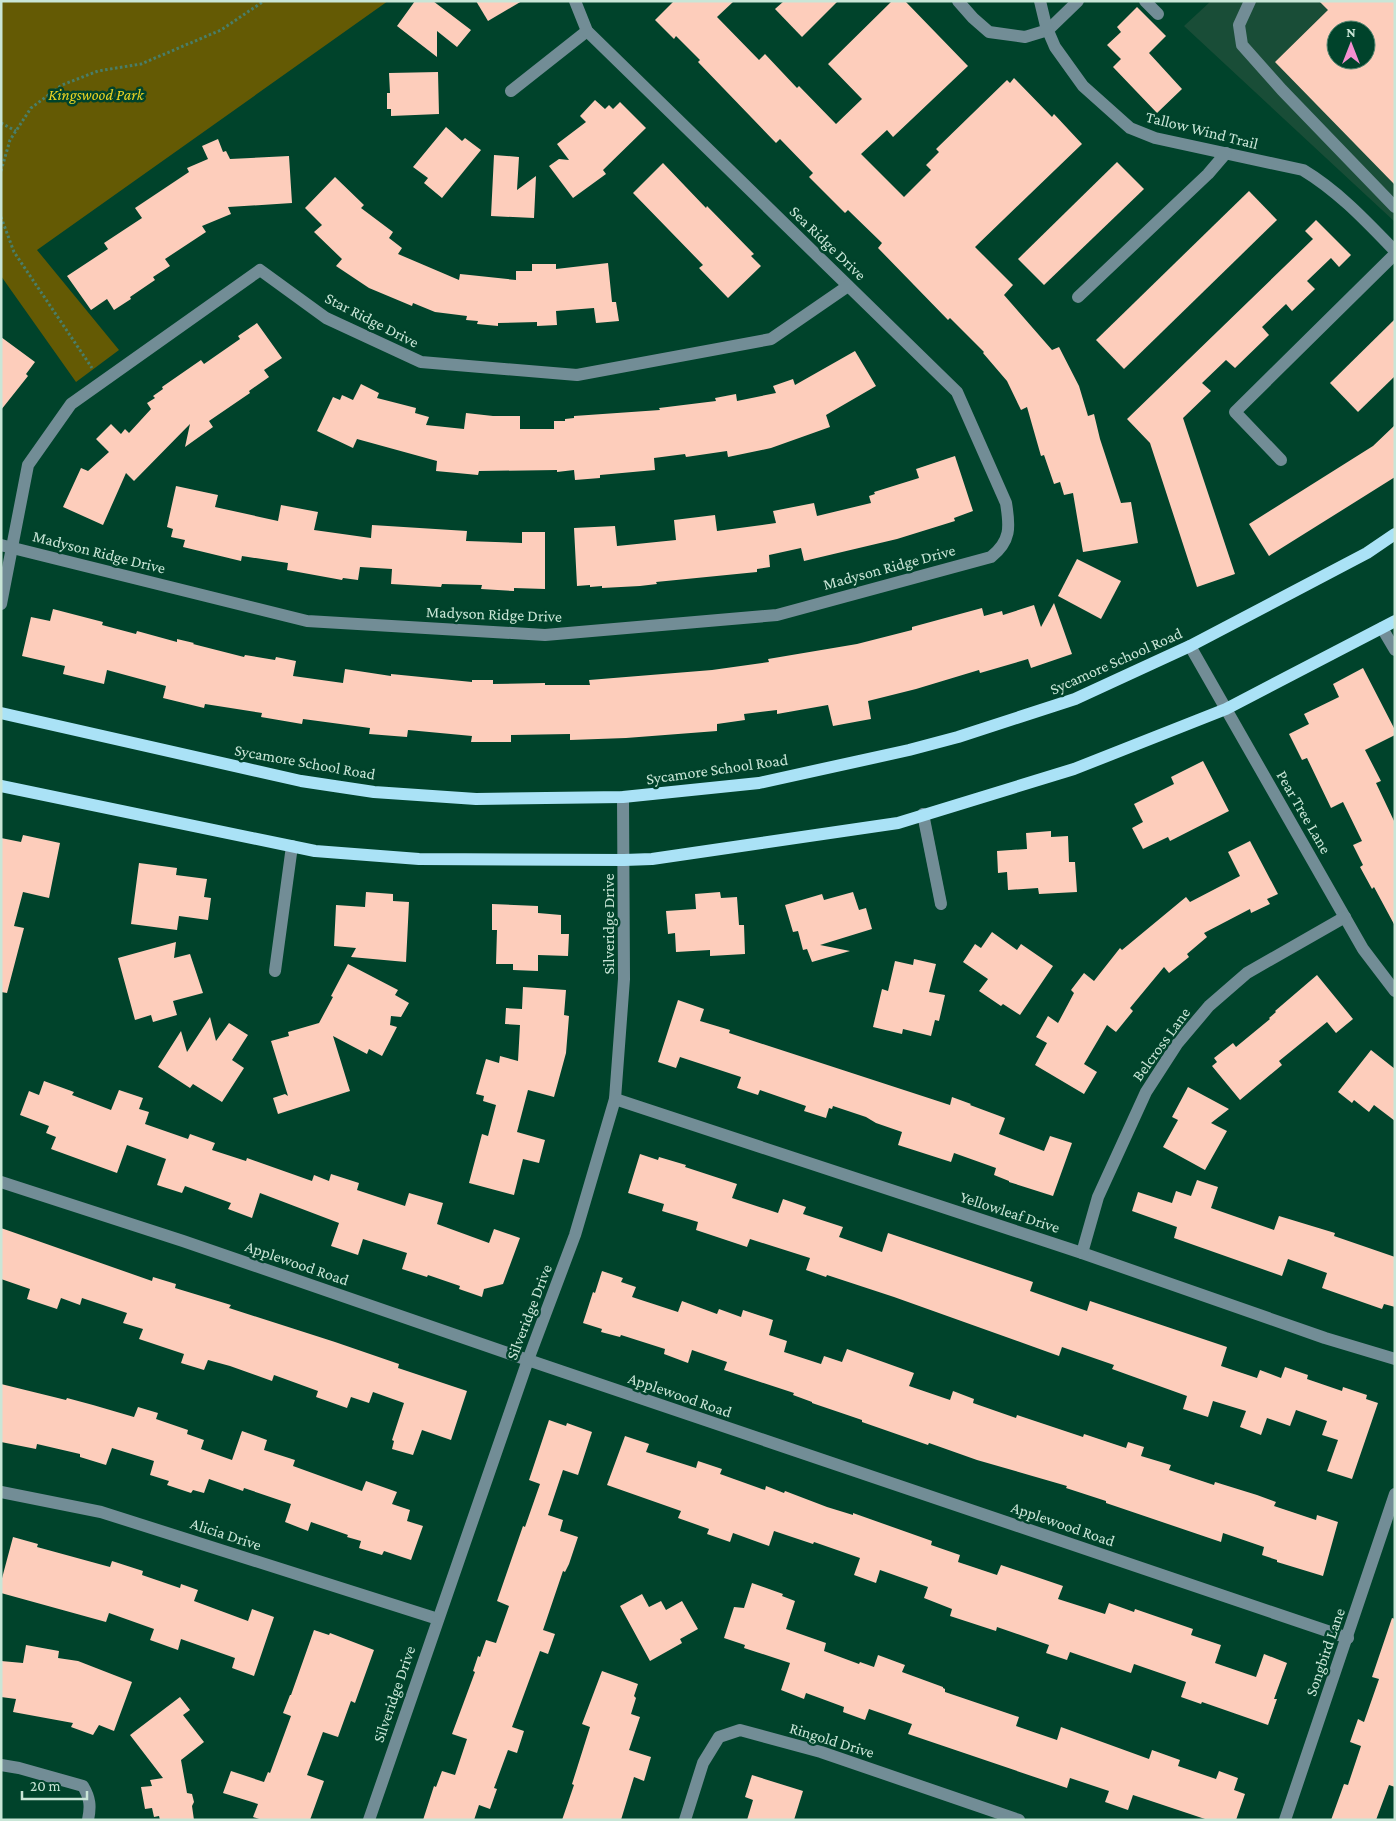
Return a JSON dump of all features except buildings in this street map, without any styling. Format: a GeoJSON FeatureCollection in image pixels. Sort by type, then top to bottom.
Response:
{"type":"FeatureCollection","features":[{"type":"Feature","properties":{"kind":"main road","name":"Sycamore School Road"},"geometry":{"type":"LineString","coordinates":[[1,714],[301,781],[374,792],[476,799],[623,797],[758,783],[909,750],[1076,699],[1190,646],[1367,553],[1395,534]]}},
{"type":"Feature","properties":{"kind":"main road"},"geometry":{"type":"LineString","coordinates":[[1,786],[315,851],[419,858],[624,860],[652,858],[898,822],[1074,769],[1226,709],[1395,622]]}},
{"type":"Feature","properties":{"kind":"street","name":"Sea Ridge Drive"},"geometry":{"type":"LineString","coordinates":[[575,1],[588,31],[957,392],[1006,503],[1009,522],[1007,538]]}},
{"type":"Feature","properties":{"kind":"street"},"geometry":{"type":"LineString","coordinates":[[958,1],[989,32],[1025,37],[1048,30],[1078,1]]}},
{"type":"Feature","properties":{"kind":"street","name":"Tallow Wind Trail"},"geometry":{"type":"LineString","coordinates":[[1040,1],[1055,47],[1083,86],[1130,128],[1155,138],[1303,170],[1322,181],[1348,203],[1395,252]]}},
{"type":"Feature","properties":{"kind":"street"},"geometry":{"type":"LineString","coordinates":[[1145,1],[1158,14]]}},
{"type":"Feature","properties":{"kind":"street"},"geometry":{"type":"LineString","coordinates":[[1250,1],[1239,24],[1242,45],[1282,90],[1395,207]]}},
{"type":"Feature","properties":{"kind":"street"},"geometry":{"type":"LineString","coordinates":[[511,92],[588,31]]}},
{"type":"Feature","properties":{"kind":"street"},"geometry":{"type":"LineString","coordinates":[[1078,296],[1208,174],[1226,153]]}},
{"type":"Feature","properties":{"kind":"street"},"geometry":{"type":"LineString","coordinates":[[1281,460],[1235,412],[1395,252]]}},
{"type":"Feature","properties":{"kind":"street","name":"Star Ridge Drive"},"geometry":{"type":"LineString","coordinates":[[1,604],[7,546],[28,465],[70,404],[260,270],[326,318],[421,362],[577,375],[771,339],[848,286]]}},
{"type":"Feature","properties":{"kind":"street","name":"Madyson Ridge Drive"},"geometry":{"type":"LineString","coordinates":[[7,546],[307,621],[545,636],[777,615],[990,557],[1001,549],[1007,538]]}},
{"type":"Feature","properties":{"kind":"street"},"geometry":{"type":"LineString","coordinates":[[1382,628],[1395,650]]}},
{"type":"Feature","properties":{"kind":"street","name":"Pear Tree Lane"},"geometry":{"type":"LineString","coordinates":[[1190,646],[1363,949],[1395,991]]}},
{"type":"Feature","properties":{"kind":"street","name":"Silveridge Drive"},"geometry":{"type":"LineString","coordinates":[[369,1820],[528,1360],[575,1235],[614,1099],[624,979],[623,797]]}},
{"type":"Feature","properties":{"kind":"street"},"geometry":{"type":"LineString","coordinates":[[923,814],[941,904]]}},
{"type":"Feature","properties":{"kind":"street"},"geometry":{"type":"LineString","coordinates":[[275,972],[292,846]]}},
{"type":"Feature","properties":{"kind":"street","name":"Belcross Lane"},"geometry":{"type":"LineString","coordinates":[[1082,1253],[1098,1197],[1146,1092],[1177,1044],[1209,1006],[1247,973],[1345,917]]}},
{"type":"Feature","properties":{"kind":"street","name":"Yellowleaf Drive"},"geometry":{"type":"LineString","coordinates":[[614,1099],[1082,1253],[1325,1338],[1395,1359]]}},
{"type":"Feature","properties":{"kind":"street","name":"Applewood Road"},"geometry":{"type":"LineString","coordinates":[[1,1182],[193,1244],[528,1360],[1348,1638]]}},
{"type":"Feature","properties":{"kind":"street","name":"Alicia Drive"},"geometry":{"type":"LineString","coordinates":[[1,1492],[101,1512],[438,1619]]}},
{"type":"Feature","properties":{"kind":"street","name":"Songbird Lane"},"geometry":{"type":"LineString","coordinates":[[1285,1820],[1348,1638],[1395,1494]]}},
{"type":"Feature","properties":{"kind":"street","name":"Ringold Drive"},"geometry":{"type":"LineString","coordinates":[[685,1820],[704,1763],[719,1737],[740,1730],[821,1752],[1019,1820]]}},
{"type":"Feature","properties":{"kind":"street"},"geometry":{"type":"LineString","coordinates":[[1,1765],[19,1768],[83,1786],[89,1796],[91,1809],[88,1820]]}},
{"type":"Feature","properties":{"kind":"path"},"geometry":{"type":"LineString","coordinates":[[1,172],[10,140],[31,108],[62,85],[98,71],[142,64],[221,30],[264,1]]}},
{"type":"Feature","properties":{"kind":"path"},"geometry":{"type":"LineString","coordinates":[[1,123],[16,131]]}},
{"type":"Feature","properties":{"kind":"path"},"geometry":{"type":"LineString","coordinates":[[1,217],[14,252],[102,382]]}},
{"type":"Feature","properties":{"kind":"shaded area"},"geometry":{"type":"Polygon","coordinates":[[[1211,1],[1395,1],[1395,222],[1184,26],[1211,1]]]}},
{"type":"Feature","properties":{"kind":"green space","name":"Kingswood Park"},"geometry":{"type":"Polygon","coordinates":[[[1,1],[388,1],[37,250],[119,350],[76,382],[1,276],[1,1]]]}}]}
